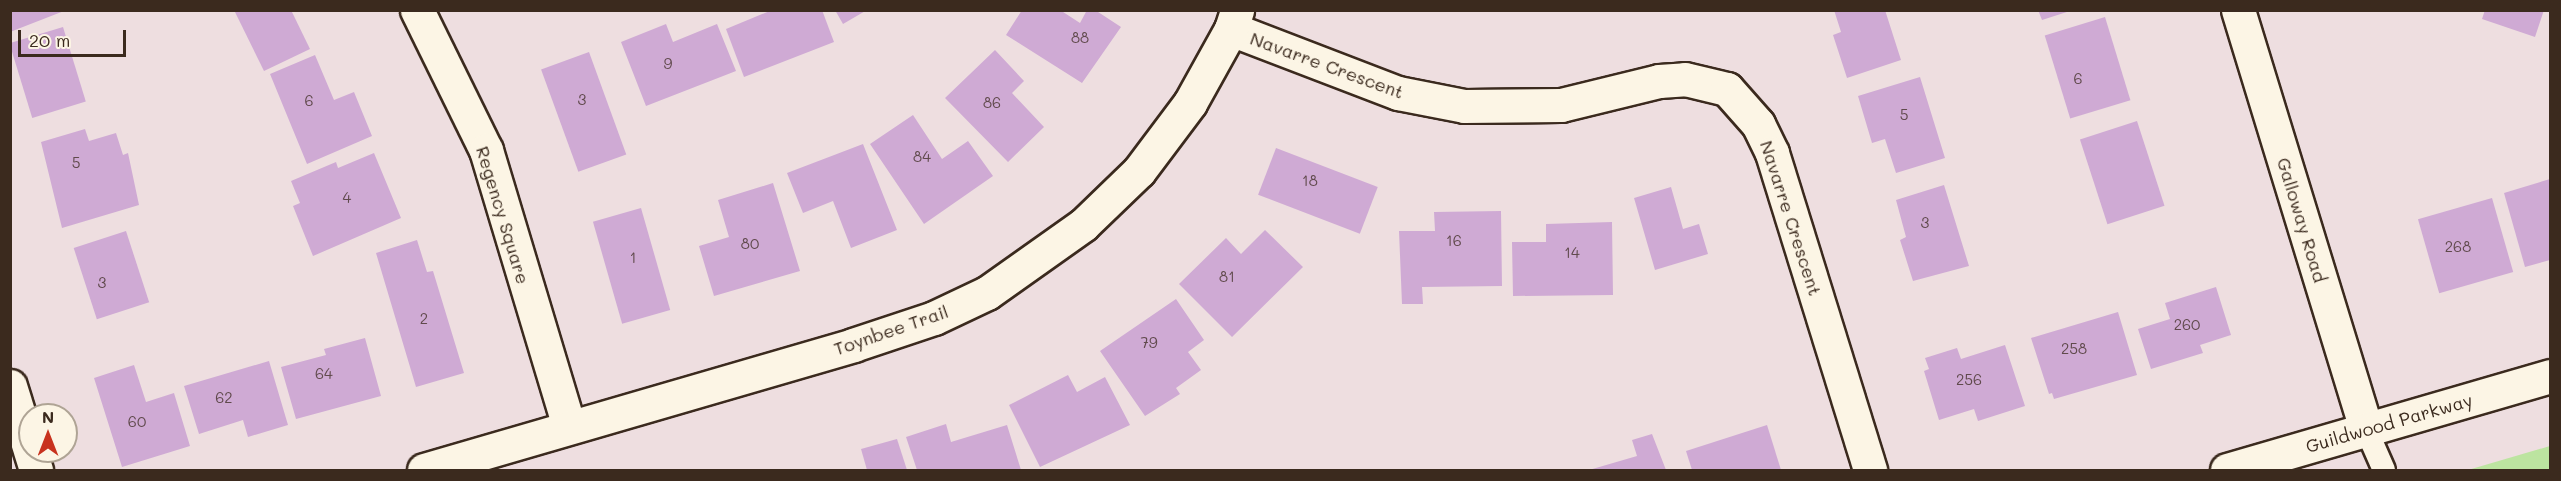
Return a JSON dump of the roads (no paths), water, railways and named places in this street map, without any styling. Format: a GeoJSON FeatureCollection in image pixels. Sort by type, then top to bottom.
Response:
{"type":"FeatureCollection","features":[{"type":"Feature","properties":{"kind":"street","name":"Regency Square"},"geometry":{"type":"LineString","coordinates":[[417,10],[486,150],[569,427]]}},
{"type":"Feature","properties":{"kind":"street","name":"Galloway Road"},"geometry":{"type":"LineString","coordinates":[[2238,10],[2366,429]]}},
{"type":"Feature","properties":{"kind":"street","name":"Toynbee Trail"},"geometry":{"type":"LineString","coordinates":[[424,471],[853,345],[934,318],[987,293],[1083,225],[1139,171],[1190,103],[1234,20]]}},
{"type":"Feature","properties":{"kind":"street","name":"Navarre Crescent"},"geometry":{"type":"LineString","coordinates":[[1234,20],[1398,93],[1464,106],[1561,105],[1659,81],[1685,79],[1726,89],[1758,124],[1772,153],[1870,471]]}},
{"type":"Feature","properties":{"kind":"street","name":"Guildwood Parkway"},"geometry":{"type":"LineString","coordinates":[[2227,471],[2550,376]]}},
{"type":"Feature","properties":{"kind":"street"},"geometry":{"type":"LineString","coordinates":[[10,386],[36,471]]}},
{"type":"Feature","properties":{"kind":"lane"},"geometry":{"type":"LineString","coordinates":[[2366,429],[2384,471]]}}]}
